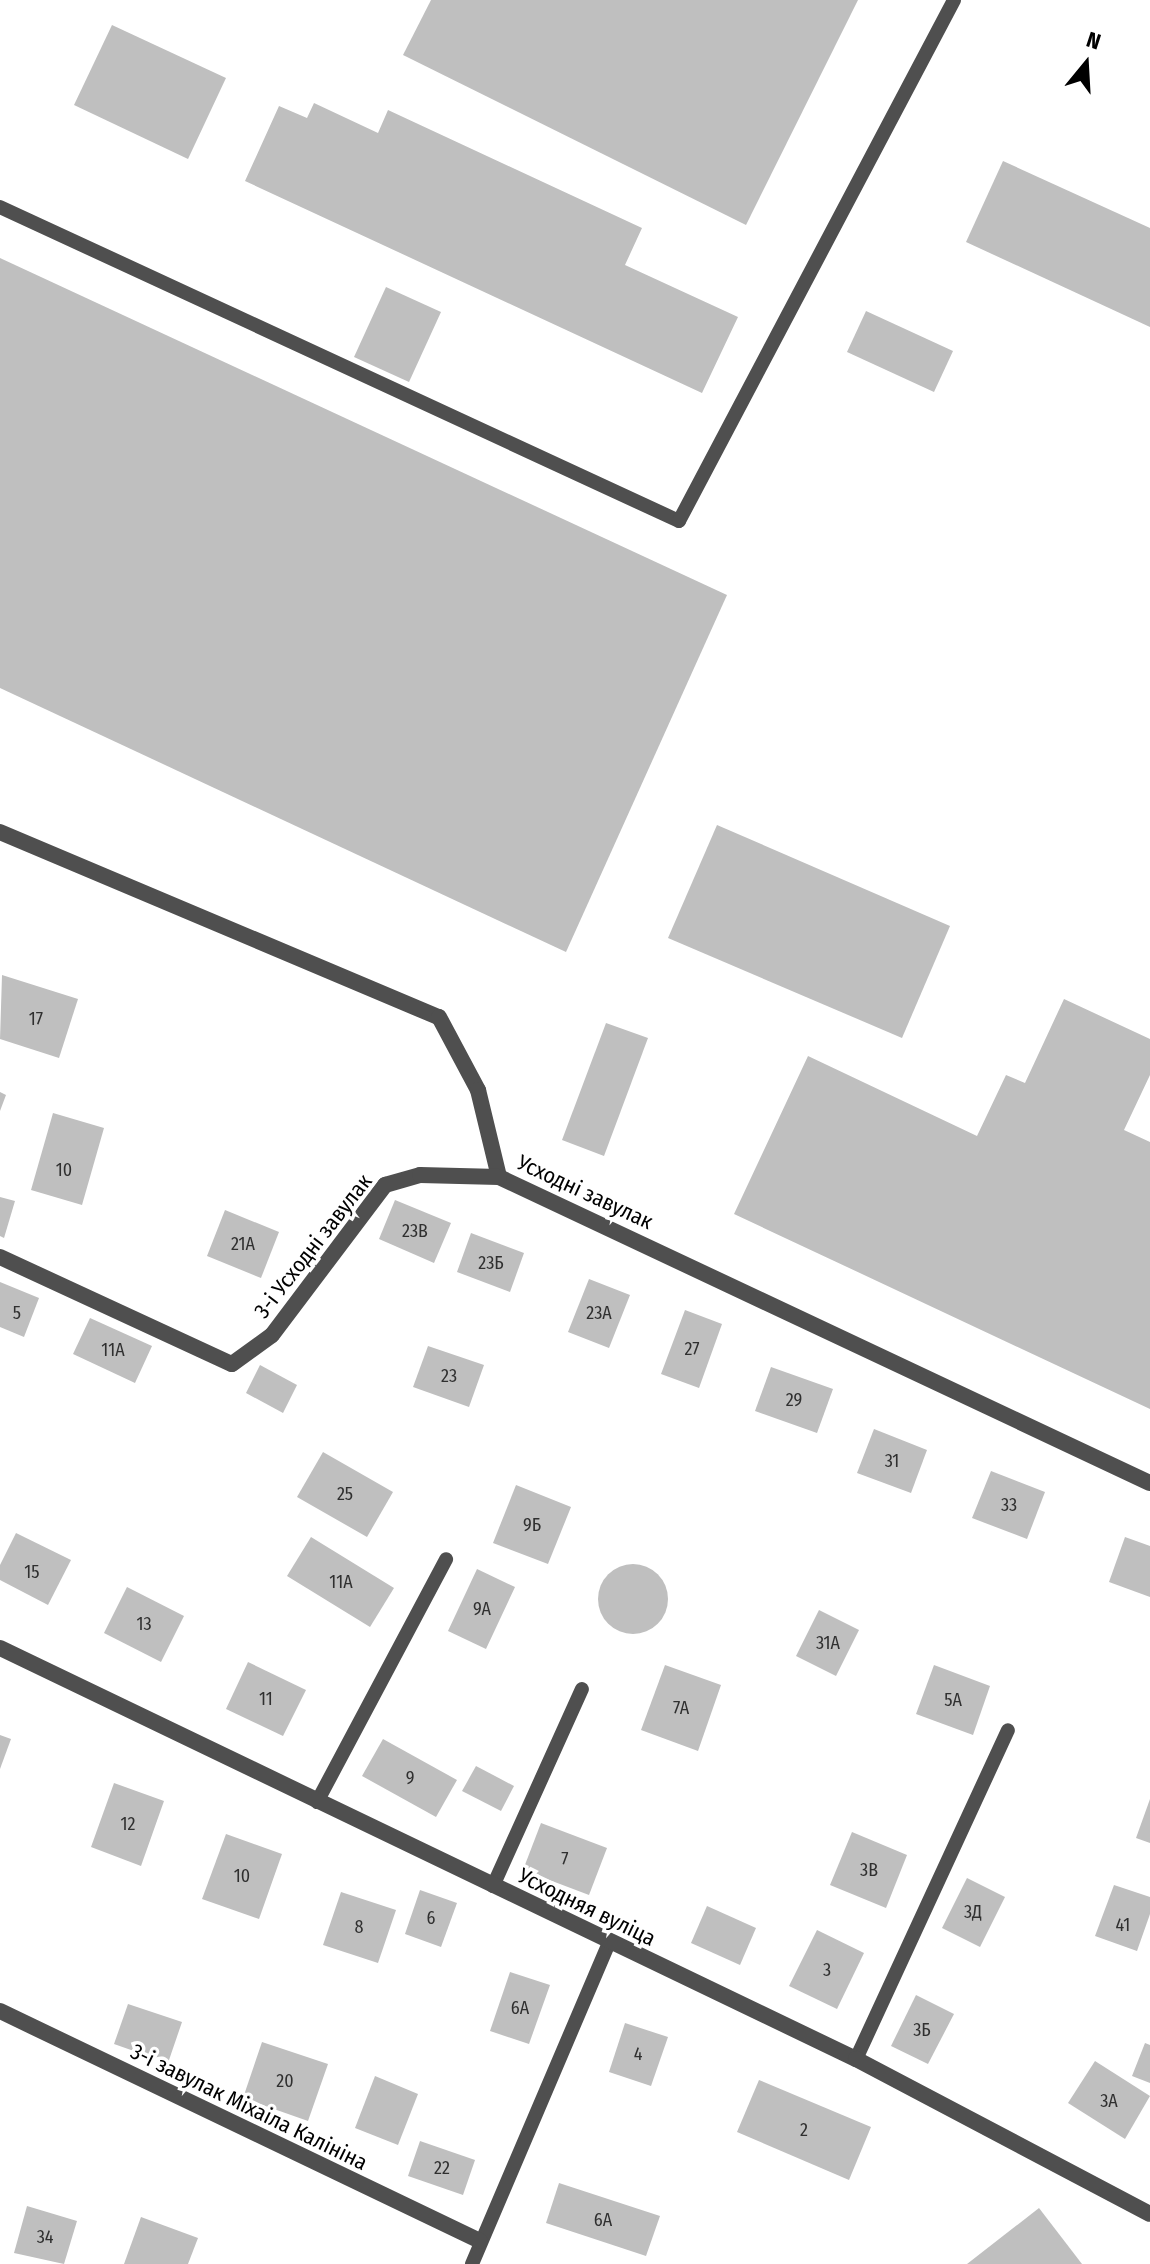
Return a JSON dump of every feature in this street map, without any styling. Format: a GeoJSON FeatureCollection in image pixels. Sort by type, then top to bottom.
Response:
{"type":"FeatureCollection","features":[{"type":"Feature","properties":{"kind":"street","name":"Усходні завулак"},"geometry":{"type":"LineString","coordinates":[[0,832],[439,1017],[478,1090],[499,1177],[1150,1483]]}},
{"type":"Feature","properties":{"kind":"street","name":"3-і Усходні завулак"},"geometry":{"type":"LineString","coordinates":[[0,1257],[232,1364],[272,1335],[385,1185],[420,1175],[499,1177]]}},
{"type":"Feature","properties":{"kind":"street","name":"Усходняя вуліца"},"geometry":{"type":"LineString","coordinates":[[0,1648],[856,2059],[1150,2214]]}},
{"type":"Feature","properties":{"kind":"street","name":"3-і завулак Міхаіла Калініна"},"geometry":{"type":"LineString","coordinates":[[0,2011],[480,2241]]}},
{"type":"Feature","properties":{"kind":"lane"},"geometry":{"type":"LineString","coordinates":[[0,207],[679,521],[954,0]]}},
{"type":"Feature","properties":{"kind":"lane"},"geometry":{"type":"LineString","coordinates":[[317,1802],[446,1559]]}},
{"type":"Feature","properties":{"kind":"lane"},"geometry":{"type":"LineString","coordinates":[[493,1886],[582,1689]]}},
{"type":"Feature","properties":{"kind":"lane"},"geometry":{"type":"LineString","coordinates":[[856,2059],[1008,1730]]}},
{"type":"Feature","properties":{"kind":"lane"},"geometry":{"type":"LineString","coordinates":[[472,2264],[609,1943]]}},
{"type":"Feature","properties":{"kind":"building"},"geometry":{"type":"Polygon","coordinates":[[[431,0],[858,0],[746,225],[403,55],[431,0]]]}},
{"type":"Feature","properties":{"kind":"building"},"geometry":{"type":"Polygon","coordinates":[[[112,25],[226,78],[188,159],[74,105],[112,25]]]}},
{"type":"Feature","properties":{"kind":"building"},"geometry":{"type":"Polygon","coordinates":[[[314,103],[378,133],[388,110],[642,228],[625,265],[738,317],[702,393],[245,181],[279,106],[307,118],[314,103]]]}},
{"type":"Feature","properties":{"kind":"building"},"geometry":{"type":"Polygon","coordinates":[[[1003,161],[1150,228],[1150,327],[966,242],[1003,161]]]}},
{"type":"Feature","properties":{"kind":"building"},"geometry":{"type":"Polygon","coordinates":[[[0,258],[727,595],[566,952],[0,688],[0,258]]]}},
{"type":"Feature","properties":{"kind":"building"},"geometry":{"type":"Polygon","coordinates":[[[386,287],[441,312],[409,382],[354,357],[386,287]]]}},
{"type":"Feature","properties":{"kind":"building"},"geometry":{"type":"Polygon","coordinates":[[[866,311],[953,351],[934,392],[847,352],[866,311]]]}},
{"type":"Feature","properties":{"kind":"building"},"geometry":{"type":"Polygon","coordinates":[[[717,825],[950,926],[902,1038],[668,938],[717,825]]]}},
{"type":"Feature","properties":{"kind":"building"},"geometry":{"type":"Polygon","coordinates":[[[2,975],[78,999],[59,1058],[0,1039],[2,975]]]}},
{"type":"Feature","properties":{"kind":"building"},"geometry":{"type":"Polygon","coordinates":[[[1064,999],[1150,1039],[1150,1075],[1124,1130],[1150,1142],[1150,1409],[734,1214],[808,1056],[977,1136],[1006,1075],[1025,1083],[1064,999]]]}},
{"type":"Feature","properties":{"kind":"building"},"geometry":{"type":"Polygon","coordinates":[[[606,1023],[648,1038],[604,1156],[562,1140],[606,1023]]]}},
{"type":"Feature","properties":{"kind":"building"},"geometry":{"type":"Polygon","coordinates":[[[0,1092],[6,1095],[0,1111],[0,1092]]]}},
{"type":"Feature","properties":{"kind":"building"},"geometry":{"type":"Polygon","coordinates":[[[53,1113],[104,1128],[82,1205],[31,1190],[53,1113]]]}},
{"type":"Feature","properties":{"kind":"building"},"geometry":{"type":"Polygon","coordinates":[[[0,1197],[15,1201],[4,1238],[0,1236],[0,1197]]]}},
{"type":"Feature","properties":{"kind":"building"},"geometry":{"type":"Polygon","coordinates":[[[395,1200],[451,1223],[434,1263],[379,1239],[395,1200]]]}},
{"type":"Feature","properties":{"kind":"building"},"geometry":{"type":"Polygon","coordinates":[[[225,1210],[279,1232],[261,1278],[207,1256],[225,1210]]]}},
{"type":"Feature","properties":{"kind":"building"},"geometry":{"type":"Polygon","coordinates":[[[471,1233],[524,1253],[510,1292],[457,1272],[471,1233]]]}},
{"type":"Feature","properties":{"kind":"building"},"geometry":{"type":"Polygon","coordinates":[[[589,1279],[630,1295],[609,1348],[568,1332],[589,1279]]]}},
{"type":"Feature","properties":{"kind":"building"},"geometry":{"type":"Polygon","coordinates":[[[0,1282],[39,1298],[24,1337],[0,1327],[0,1282]]]}},
{"type":"Feature","properties":{"kind":"building"},"geometry":{"type":"Polygon","coordinates":[[[685,1310],[722,1324],[699,1388],[661,1374],[685,1310]]]}},
{"type":"Feature","properties":{"kind":"building"},"geometry":{"type":"Polygon","coordinates":[[[90,1318],[152,1346],[135,1383],[73,1354],[90,1318]]]}},
{"type":"Feature","properties":{"kind":"building"},"geometry":{"type":"Polygon","coordinates":[[[428,1346],[484,1365],[469,1407],[413,1387],[428,1346]]]}},
{"type":"Feature","properties":{"kind":"building"},"geometry":{"type":"Polygon","coordinates":[[[260,1365],[297,1385],[283,1413],[246,1393],[260,1365]]]}},
{"type":"Feature","properties":{"kind":"building"},"geometry":{"type":"Polygon","coordinates":[[[771,1367],[833,1389],[817,1433],[755,1411],[771,1367]]]}},
{"type":"Feature","properties":{"kind":"building"},"geometry":{"type":"Polygon","coordinates":[[[874,1429],[927,1450],[911,1493],[857,1473],[874,1429]]]}},
{"type":"Feature","properties":{"kind":"building"},"geometry":{"type":"Polygon","coordinates":[[[323,1452],[393,1492],[367,1537],[297,1497],[323,1452]]]}},
{"type":"Feature","properties":{"kind":"building"},"geometry":{"type":"Polygon","coordinates":[[[991,1471],[1045,1492],[1027,1539],[972,1518],[991,1471]]]}},
{"type":"Feature","properties":{"kind":"building"},"geometry":{"type":"Polygon","coordinates":[[[516,1485],[571,1507],[548,1564],[493,1543],[516,1485]]]}},
{"type":"Feature","properties":{"kind":"building"},"geometry":{"type":"Polygon","coordinates":[[[16,1533],[71,1560],[48,1605],[0,1580],[0,1565],[16,1533]]]}},
{"type":"Feature","properties":{"kind":"building"},"geometry":{"type":"Polygon","coordinates":[[[311,1537],[394,1588],[370,1627],[287,1576],[311,1537]]]}},
{"type":"Feature","properties":{"kind":"building"},"geometry":{"type":"Polygon","coordinates":[[[1125,1537],[1150,1546],[1150,1597],[1109,1582],[1125,1537]]]}},
{"type":"Feature","properties":{"kind":"building"},"geometry":{"type":"Polygon","coordinates":[[[640,1564],[662,1579],[668,1599],[666,1613],[658,1624],[647,1632],[626,1634],[608,1624],[600,1613],[598,1592],[608,1574],[619,1566],[640,1564]]]}},
{"type":"Feature","properties":{"kind":"building"},"geometry":{"type":"Polygon","coordinates":[[[477,1569],[515,1587],[486,1649],[448,1631],[477,1569]]]}},
{"type":"Feature","properties":{"kind":"building"},"geometry":{"type":"Polygon","coordinates":[[[127,1587],[184,1616],[161,1662],[104,1633],[127,1587]]]}},
{"type":"Feature","properties":{"kind":"building"},"geometry":{"type":"Polygon","coordinates":[[[819,1610],[859,1630],[836,1676],[796,1656],[819,1610]]]}},
{"type":"Feature","properties":{"kind":"building"},"geometry":{"type":"Polygon","coordinates":[[[248,1662],[306,1690],[283,1736],[226,1709],[248,1662]]]}},
{"type":"Feature","properties":{"kind":"building"},"geometry":{"type":"Polygon","coordinates":[[[665,1665],[721,1685],[698,1751],[641,1730],[665,1665]]]}},
{"type":"Feature","properties":{"kind":"building"},"geometry":{"type":"Polygon","coordinates":[[[934,1665],[990,1686],[973,1735],[916,1714],[934,1665]]]}},
{"type":"Feature","properties":{"kind":"building"},"geometry":{"type":"Polygon","coordinates":[[[0,1735],[11,1739],[0,1769],[0,1735]]]}},
{"type":"Feature","properties":{"kind":"building"},"geometry":{"type":"Polygon","coordinates":[[[383,1739],[457,1780],[436,1817],[362,1776],[383,1739]]]}},
{"type":"Feature","properties":{"kind":"building"},"geometry":{"type":"Polygon","coordinates":[[[476,1766],[514,1786],[501,1811],[462,1791],[476,1766]]]}},
{"type":"Feature","properties":{"kind":"building"},"geometry":{"type":"Polygon","coordinates":[[[114,1783],[164,1801],[141,1866],[91,1847],[114,1783]]]}},
{"type":"Feature","properties":{"kind":"building"},"geometry":{"type":"Polygon","coordinates":[[[1150,1799],[1150,1843],[1136,1838],[1150,1799]]]}},
{"type":"Feature","properties":{"kind":"building"},"geometry":{"type":"Polygon","coordinates":[[[541,1823],[607,1848],[589,1895],[523,1870],[541,1823]]]}},
{"type":"Feature","properties":{"kind":"building"},"geometry":{"type":"Polygon","coordinates":[[[852,1832],[907,1855],[886,1908],[830,1885],[852,1832]]]}},
{"type":"Feature","properties":{"kind":"building"},"geometry":{"type":"Polygon","coordinates":[[[226,1834],[282,1854],[259,1919],[202,1899],[226,1834]]]}},
{"type":"Feature","properties":{"kind":"building"},"geometry":{"type":"Polygon","coordinates":[[[967,1878],[1005,1897],[980,1947],[942,1928],[967,1878]]]}},
{"type":"Feature","properties":{"kind":"building"},"geometry":{"type":"Polygon","coordinates":[[[1114,1885],[1150,1897],[1150,1914],[1137,1951],[1095,1936],[1114,1885]]]}},
{"type":"Feature","properties":{"kind":"building"},"geometry":{"type":"Polygon","coordinates":[[[420,1890],[457,1903],[441,1947],[405,1934],[420,1890]]]}},
{"type":"Feature","properties":{"kind":"building"},"geometry":{"type":"Polygon","coordinates":[[[341,1892],[396,1910],[378,1963],[323,1945],[341,1892]]]}},
{"type":"Feature","properties":{"kind":"building"},"geometry":{"type":"Polygon","coordinates":[[[707,1906],[756,1928],[740,1965],[691,1943],[707,1906]]]}},
{"type":"Feature","properties":{"kind":"building"},"geometry":{"type":"Polygon","coordinates":[[[817,1930],[864,1953],[837,2009],[789,1986],[817,1930]]]}},
{"type":"Feature","properties":{"kind":"building"},"geometry":{"type":"Polygon","coordinates":[[[510,1972],[550,1985],[529,2044],[490,2031],[510,1972]]]}},
{"type":"Feature","properties":{"kind":"building"},"geometry":{"type":"Polygon","coordinates":[[[916,1995],[954,2014],[928,2064],[891,2046],[916,1995]]]}},
{"type":"Feature","properties":{"kind":"building"},"geometry":{"type":"Polygon","coordinates":[[[128,2004],[182,2022],[168,2063],[114,2044],[128,2004]]]}},
{"type":"Feature","properties":{"kind":"building"},"geometry":{"type":"Polygon","coordinates":[[[625,2023],[668,2037],[651,2086],[609,2072],[625,2023]]]}},
{"type":"Feature","properties":{"kind":"building"},"geometry":{"type":"Polygon","coordinates":[[[262,2042],[328,2064],[308,2121],[243,2098],[262,2042]]]}},
{"type":"Feature","properties":{"kind":"building"},"geometry":{"type":"Polygon","coordinates":[[[1145,2043],[1150,2045],[1150,2083],[1132,2076],[1145,2043]]]}},
{"type":"Feature","properties":{"kind":"building"},"geometry":{"type":"Polygon","coordinates":[[[1095,2061],[1150,2096],[1125,2139],[1068,2103],[1095,2061]]]}},
{"type":"Feature","properties":{"kind":"building"},"geometry":{"type":"Polygon","coordinates":[[[375,2076],[418,2094],[398,2145],[355,2128],[375,2076]]]}},
{"type":"Feature","properties":{"kind":"building"},"geometry":{"type":"Polygon","coordinates":[[[759,2080],[871,2127],[849,2180],[737,2132],[759,2080]]]}},
{"type":"Feature","properties":{"kind":"building"},"geometry":{"type":"Polygon","coordinates":[[[420,2141],[475,2160],[463,2195],[408,2176],[420,2141]]]}},
{"type":"Feature","properties":{"kind":"building"},"geometry":{"type":"Polygon","coordinates":[[[559,2183],[660,2216],[646,2256],[546,2223],[559,2183]]]}},
{"type":"Feature","properties":{"kind":"building"},"geometry":{"type":"Polygon","coordinates":[[[27,2206],[77,2221],[64,2264],[14,2253],[27,2206]]]}},
{"type":"Feature","properties":{"kind":"building"},"geometry":{"type":"Polygon","coordinates":[[[1039,2208],[1082,2264],[967,2264],[1039,2208]]]}},
{"type":"Feature","properties":{"kind":"building"},"geometry":{"type":"Polygon","coordinates":[[[141,2217],[198,2238],[188,2264],[124,2264],[141,2217]]]}}]}
